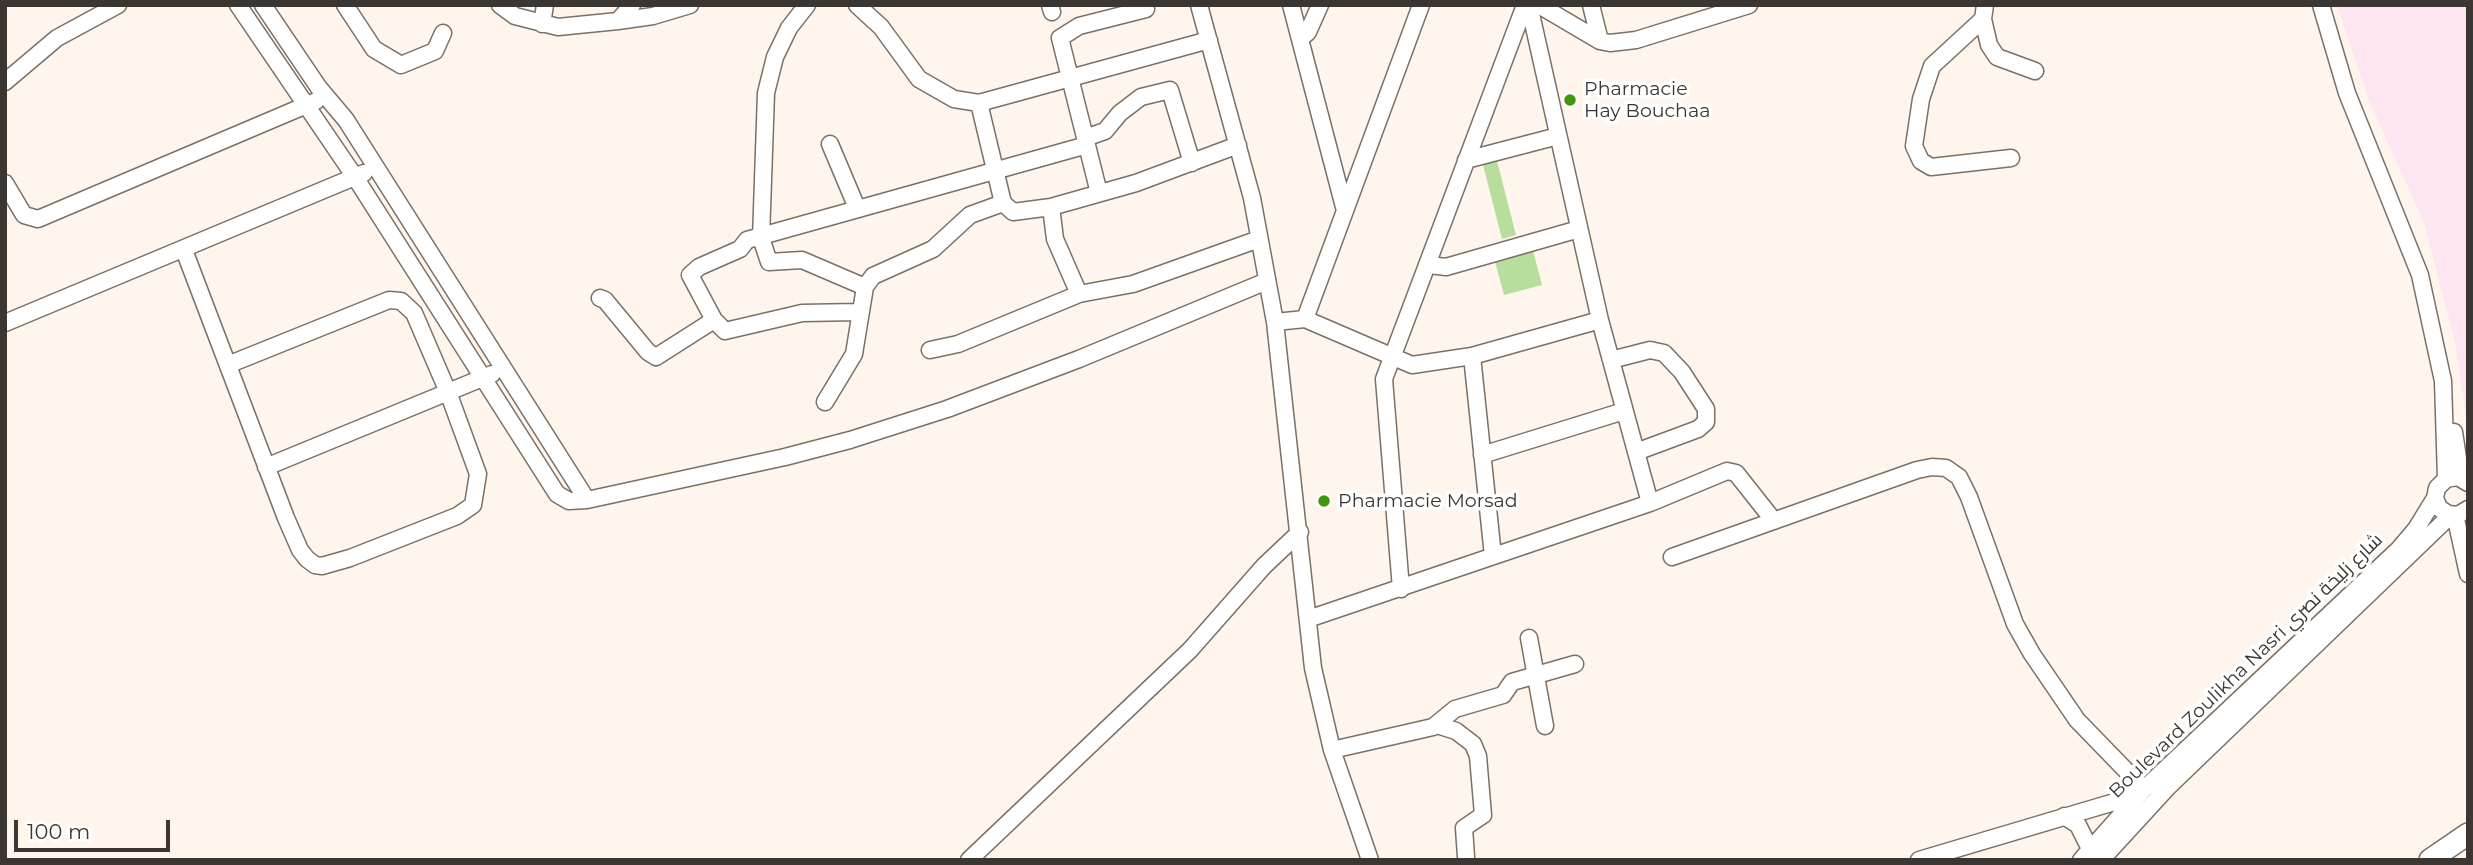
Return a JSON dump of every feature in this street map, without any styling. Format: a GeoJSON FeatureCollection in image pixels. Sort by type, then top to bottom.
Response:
{"type":"FeatureCollection","features":[{"type":"Feature","properties":{"kind":"highway"},"geometry":{"type":"LineString","coordinates":[[2423,860],[2459,840]]}},
{"type":"Feature","properties":{"kind":"highway"},"geometry":{"type":"LineString","coordinates":[[2430,860],[2459,840]]}},
{"type":"Feature","properties":{"kind":"street"},"geometry":{"type":"LineString","coordinates":[[5,82],[57,38],[118,5]]}},
{"type":"Feature","properties":{"kind":"street"},"geometry":{"type":"LineString","coordinates":[[238,5],[355,177],[557,494],[569,501],[587,500],[785,457],[942,411],[1079,359],[1267,281]]}},
{"type":"Feature","properties":{"kind":"street"},"geometry":{"type":"LineString","coordinates":[[345,5],[374,49],[401,65],[435,51],[443,33]]}},
{"type":"Feature","properties":{"kind":"street"},"geometry":{"type":"LineString","coordinates":[[500,5],[515,16],[542,24],[575,27],[653,16],[690,5]]}},
{"type":"Feature","properties":{"kind":"street"},"geometry":{"type":"LineString","coordinates":[[542,24],[545,5]]}},
{"type":"Feature","properties":{"kind":"street"},"geometry":{"type":"LineString","coordinates":[[618,21],[632,5]]}},
{"type":"Feature","properties":{"kind":"street"},"geometry":{"type":"LineString","coordinates":[[807,5],[784,37],[766,93],[761,238],[769,262],[802,260],[865,286]]}},
{"type":"Feature","properties":{"kind":"street"},"geometry":{"type":"LineString","coordinates":[[857,5],[881,27],[919,79],[943,95],[979,103],[1209,40]]}},
{"type":"Feature","properties":{"kind":"street"},"geometry":{"type":"LineString","coordinates":[[1199,5],[1238,145],[1275,322],[1313,668],[1332,750],[1370,860]]}},
{"type":"Feature","properties":{"kind":"street"},"geometry":{"type":"LineString","coordinates":[[1291,5],[1344,206]]}},
{"type":"Feature","properties":{"kind":"street"},"geometry":{"type":"LineString","coordinates":[[1300,39],[1308,32],[1320,5]]}},
{"type":"Feature","properties":{"kind":"street"},"geometry":{"type":"LineString","coordinates":[[1305,319],[1344,206],[1421,5]]}},
{"type":"Feature","properties":{"kind":"street"},"geometry":{"type":"LineString","coordinates":[[1527,5],[1600,320],[1650,503]]}},
{"type":"Feature","properties":{"kind":"street"},"geometry":{"type":"LineString","coordinates":[[1401,589],[1384,379],[1527,5]]}},
{"type":"Feature","properties":{"kind":"street"},"geometry":{"type":"LineString","coordinates":[[1538,5],[1600,41],[1636,40],[1749,5]]}},
{"type":"Feature","properties":{"kind":"street"},"geometry":{"type":"LineString","coordinates":[[1591,5],[1600,41]]}},
{"type":"Feature","properties":{"kind":"street"},"geometry":{"type":"LineString","coordinates":[[1689,5],[1695,22]]}},
{"type":"Feature","properties":{"kind":"street"},"geometry":{"type":"LineString","coordinates":[[2321,5],[2347,93],[2420,275],[2443,381],[2446,408],[2452,421],[2458,480]]}},
{"type":"Feature","properties":{"kind":"street"},"geometry":{"type":"LineString","coordinates":[[269,8],[376,168],[587,500]]}},
{"type":"Feature","properties":{"kind":"street"},"geometry":{"type":"LineString","coordinates":[[1099,193],[1060,38],[1079,26],[1146,9]]}},
{"type":"Feature","properties":{"kind":"street"},"geometry":{"type":"LineString","coordinates":[[1984,12],[1989,45],[1997,57],[2035,71]]}},
{"type":"Feature","properties":{"kind":"street"},"geometry":{"type":"LineString","coordinates":[[1984,12],[1932,66],[1921,99],[1914,145],[1922,161],[1931,167],[2011,158]]}},
{"type":"Feature","properties":{"kind":"street"},"geometry":{"type":"LineString","coordinates":[[859,312],[802,313],[725,331],[714,320],[690,275],[699,267],[740,249],[747,240],[995,172],[1086,141],[1105,131],[1120,113],[1141,97],[1170,90],[1192,163]]}},
{"type":"Feature","properties":{"kind":"street"},"geometry":{"type":"LineString","coordinates":[[5,183],[24,215],[38,219],[326,97]]}},
{"type":"Feature","properties":{"kind":"street"},"geometry":{"type":"LineString","coordinates":[[979,103],[1003,203],[1013,212],[1051,206],[1099,193],[1238,145]]}},
{"type":"Feature","properties":{"kind":"street"},"geometry":{"type":"LineString","coordinates":[[1466,160],[1558,136]]}},
{"type":"Feature","properties":{"kind":"street"},"geometry":{"type":"LineString","coordinates":[[830,144],[857,208]]}},
{"type":"Feature","properties":{"kind":"street"},"geometry":{"type":"LineString","coordinates":[[5,323],[376,168]]}},
{"type":"Feature","properties":{"kind":"street"},"geometry":{"type":"LineString","coordinates":[[825,402],[854,354],[865,286],[881,272],[938,246],[970,215],[1003,203]]}},
{"type":"Feature","properties":{"kind":"street"},"geometry":{"type":"LineString","coordinates":[[1051,206],[1055,239],[1079,294]]}},
{"type":"Feature","properties":{"kind":"street"},"geometry":{"type":"LineString","coordinates":[[1429,265],[1446,267],[1579,229]]}},
{"type":"Feature","properties":{"kind":"street"},"geometry":{"type":"LineString","coordinates":[[930,350],[967,340],[1079,294],[1133,284],[1259,239]]}},
{"type":"Feature","properties":{"kind":"street"},"geometry":{"type":"LineString","coordinates":[[184,250],[300,550],[315,565],[350,558],[457,516],[473,505],[478,474],[448,392],[414,313],[408,305],[396,299],[230,364]]}},
{"type":"Feature","properties":{"kind":"street"},"geometry":{"type":"LineString","coordinates":[[600,298],[605,300],[656,357],[714,320]]}},
{"type":"Feature","properties":{"kind":"street"},"geometry":{"type":"LineString","coordinates":[[1275,322],[1305,319],[1391,358],[1419,365],[1472,356],[1600,320]]}},
{"type":"Feature","properties":{"kind":"street"},"geometry":{"type":"LineString","coordinates":[[1611,360],[1650,350],[1664,353],[1682,372],[1706,409],[1706,422],[1698,429],[1636,452]]}},
{"type":"Feature","properties":{"kind":"street"},"geometry":{"type":"LineString","coordinates":[[1472,356],[1493,556]]}},
{"type":"Feature","properties":{"kind":"street"},"geometry":{"type":"LineString","coordinates":[[266,467],[504,369]]}},
{"type":"Feature","properties":{"kind":"street"},"geometry":{"type":"LineString","coordinates":[[1482,456],[1623,411]]}},
{"type":"Feature","properties":{"kind":"street"},"geometry":{"type":"LineString","coordinates":[[1672,557],[1917,470],[1946,468],[1959,477],[2015,624],[2032,654],[2077,720],[2141,792],[1919,860]]}},
{"type":"Feature","properties":{"kind":"street"},"geometry":{"type":"LineString","coordinates":[[1308,619],[1650,503],[1733,471],[1774,521]]}},
{"type":"Feature","properties":{"kind":"street","name":"Boulevard Zoulikha Nasri شارع زليخة نصري"},"geometry":{"type":"LineString","coordinates":[[2091,856],[2141,792],[2399,549],[2416,529],[2435,498],[2437,488],[2458,480]]}},
{"type":"Feature","properties":{"kind":"street"},"geometry":{"type":"LineString","coordinates":[[2435,498],[2441,510],[2460,513],[2468,574]]}},
{"type":"Feature","properties":{"kind":"street","name":"Boulevard Zoulikha Nasri شارع زليخة نصري"},"geometry":{"type":"LineString","coordinates":[[2091,856],[2460,513]]}},
{"type":"Feature","properties":{"kind":"street"},"geometry":{"type":"LineString","coordinates":[[969,860],[1190,650],[1264,566],[1300,532]]}},
{"type":"Feature","properties":{"kind":"street"},"geometry":{"type":"LineString","coordinates":[[1529,638],[1545,726]]}},
{"type":"Feature","properties":{"kind":"street"},"geometry":{"type":"LineString","coordinates":[[1332,750],[1437,725],[1455,709],[1503,695],[1512,682],[1575,664]]}},
{"type":"Feature","properties":{"kind":"street"},"geometry":{"type":"LineString","coordinates":[[1437,725],[1456,731],[1473,744],[1478,756],[1483,815],[1464,828],[1466,857]]}},
{"type":"Feature","properties":{"kind":"street"},"geometry":{"type":"LineString","coordinates":[[2064,816],[2078,825],[2091,856]]}},
{"type":"Feature","properties":{"kind":"shaded area"},"geometry":{"type":"Polygon","coordinates":[[[2337,5],[2468,5],[2468,430],[2455,342],[2424,223],[2370,103],[2337,5]]]}},
{"type":"Feature","properties":{"kind":"green space"},"geometry":{"type":"Polygon","coordinates":[[[1497,161],[1516,235],[1502,239],[1483,165],[1497,161]]]}},
{"type":"Feature","properties":{"kind":"green space"},"geometry":{"type":"Polygon","coordinates":[[[1532,247],[1542,285],[1504,295],[1494,258],[1532,247]]]}},
{"type":"Feature","properties":{"kind":"place","name":"Pharmacie Hay Bouchaa"},"geometry":{"type":"Point","coordinates":[1570,100]}},
{"type":"Feature","properties":{"kind":"place","name":"Pharmacie Morsad"},"geometry":{"type":"Point","coordinates":[1324,501]}}]}
